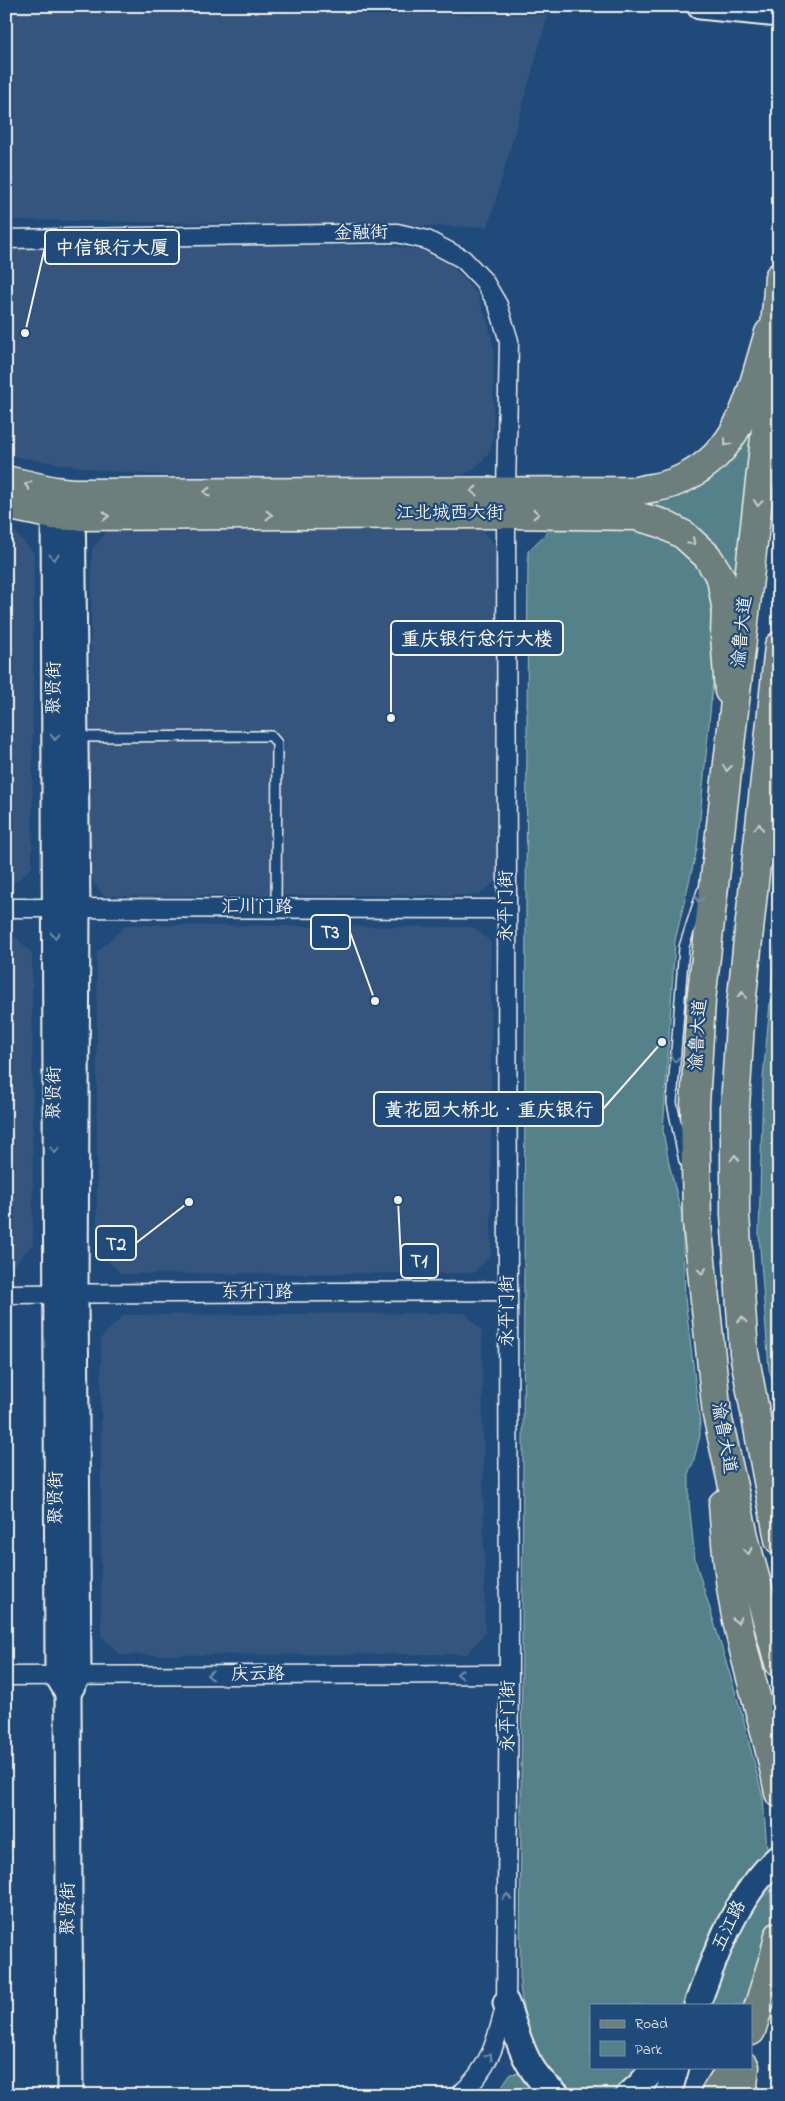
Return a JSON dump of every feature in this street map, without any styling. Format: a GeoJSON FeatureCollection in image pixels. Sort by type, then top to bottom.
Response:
{"type":"FeatureCollection","features":[{"type":"Feature","properties":{"kind":"main road","name":"渝鲁大道"},"geometry":{"type":"LineString","coordinates":[[779,277],[775,315],[759,401],[732,728],[700,1020],[695,1105],[697,1222],[717,1415],[746,1545],[779,1663]]}},
{"type":"Feature","properties":{"kind":"main road","name":"江北城西大街"},"geometry":{"type":"LineString","coordinates":[[6,505],[506,503],[637,491],[674,482],[699,469],[719,454],[759,401]]}},
{"type":"Feature","properties":{"kind":"main road","name":"江北城西大街"},"geometry":{"type":"LineString","coordinates":[[6,480],[63,504]]}},
{"type":"Feature","properties":{"kind":"main road","name":"江北城西大街"},"geometry":{"type":"LineString","coordinates":[[506,503],[636,516],[661,522],[684,535],[707,556],[721,578],[726,606],[732,728]]}},
{"type":"Feature","properties":{"kind":"main road","name":"渝鲁大道"},"geometry":{"type":"LineString","coordinates":[[779,646],[741,1006],[735,1106],[735,1214],[744,1353],[779,1540]]}},
{"type":"Feature","properties":{"kind":"main road"},"geometry":{"type":"LineString","coordinates":[[744,1353],[779,1448]]}},
{"type":"Feature","properties":{"kind":"main road"},"geometry":{"type":"LineString","coordinates":[[717,1415],[726,1554],[731,1593],[779,1793]]}},
{"type":"Feature","properties":{"kind":"main road"},"geometry":{"type":"LineString","coordinates":[[752,2032],[779,1936]]}},
{"type":"Feature","properties":{"kind":"main road"},"geometry":{"type":"LineString","coordinates":[[714,2095],[731,2068]]}},
{"type":"Feature","properties":{"kind":"main road"},"geometry":{"type":"LineString","coordinates":[[742,2095],[745,2068]]}},
{"type":"Feature","properties":{"kind":"street"},"geometry":{"type":"LineString","coordinates":[[700,6],[779,14]]}},
{"type":"Feature","properties":{"kind":"street","name":"金融街"},"geometry":{"type":"LineString","coordinates":[[6,239],[396,234],[427,240],[463,259],[484,281],[498,305],[509,341],[506,503]]}},
{"type":"Feature","properties":{"kind":"street","name":"永平门街"},"geometry":{"type":"LineString","coordinates":[[460,2095],[474,2082],[495,2046],[506,2003],[509,1674],[506,503]]}},
{"type":"Feature","properties":{"kind":"street","name":"聚贤街"},"geometry":{"type":"LineString","coordinates":[[63,504],[75,737],[66,908]]}},
{"type":"Feature","properties":{"kind":"street","name":"聚贤街"},"geometry":{"type":"LineString","coordinates":[[63,504],[70,2095]]}},
{"type":"Feature","properties":{"kind":"street","name":"汇川门路"},"geometry":{"type":"LineString","coordinates":[[6,908],[507,909]]}},
{"type":"Feature","properties":{"kind":"street","name":"东升门路"},"geometry":{"type":"LineString","coordinates":[[6,1294],[508,1291]]}},
{"type":"Feature","properties":{"kind":"street","name":"庆云路"},"geometry":{"type":"LineString","coordinates":[[6,1676],[68,1682],[509,1674]]}},
{"type":"Feature","properties":{"kind":"street","name":"五江路"},"geometry":{"type":"LineString","coordinates":[[697,2004],[730,1924],[746,1894],[765,1870],[779,1857]]}},
{"type":"Feature","properties":{"kind":"street"},"geometry":{"type":"LineString","coordinates":[[506,2003],[524,2055],[535,2076],[557,2095]]}},
{"type":"Feature","properties":{"kind":"street"},"geometry":{"type":"LineString","coordinates":[[629,2095],[654,2068]]}},
{"type":"Feature","properties":{"kind":"street"},"geometry":{"type":"LineString","coordinates":[[668,2095],[676,2068]]}},
{"type":"Feature","properties":{"kind":"lane"},"geometry":{"type":"LineString","coordinates":[[75,737],[271,736],[277,743],[276,908]]}},
{"type":"Feature","properties":{"kind":"lane"},"geometry":{"type":"LineString","coordinates":[[697,1222],[672,1103],[684,947],[720,836]]}},
{"type":"Feature","properties":{"kind":"lane"},"geometry":{"type":"LineString","coordinates":[[752,893],[779,841]]}},
{"type":"Feature","properties":{"kind":"shaded area"},"geometry":{"type":"Polygon","coordinates":[[[6,10],[548,15],[488,227],[6,220],[6,10]]]}},
{"type":"Feature","properties":{"kind":"shaded area"},"geometry":{"type":"Polygon","coordinates":[[[6,242],[386,245],[424,251],[446,260],[478,296],[489,326],[494,349],[493,442],[487,456],[474,469],[463,475],[450,476],[197,478],[99,470],[6,455],[6,242]]]}},
{"type":"Feature","properties":{"kind":"shaded area"},"geometry":{"type":"Polygon","coordinates":[[[477,525],[498,548],[497,880],[479,895],[104,896],[88,876],[92,549],[109,529],[477,525]]]}},
{"type":"Feature","properties":{"kind":"shaded area"},"geometry":{"type":"Polygon","coordinates":[[[6,527],[10,527],[34,553],[32,867],[7,889],[6,527]]]}},
{"type":"Feature","properties":{"kind":"shaded area"},"geometry":{"type":"Polygon","coordinates":[[[126,925],[473,927],[491,942],[491,1255],[473,1273],[121,1274],[97,1249],[97,952],[126,925]]]}},
{"type":"Feature","properties":{"kind":"shaded area"},"geometry":{"type":"Polygon","coordinates":[[[6,932],[10,932],[32,953],[33,1244],[10,1269],[6,1269],[6,932]]]}},
{"type":"Feature","properties":{"kind":"shaded area"},"geometry":{"type":"Polygon","coordinates":[[[465,1313],[482,1331],[485,1633],[467,1654],[121,1655],[101,1636],[101,1338],[124,1315],[465,1313]]]}},
{"type":"Feature","properties":{"kind":"green space"},"geometry":{"type":"Polygon","coordinates":[[[746,435],[752,437],[736,581],[648,507],[647,504],[746,435]]]}},
{"type":"Feature","properties":{"kind":"green space"},"geometry":{"type":"Polygon","coordinates":[[[555,525],[638,529],[667,538],[705,571],[714,599],[716,651],[697,849],[675,941],[663,1131],[682,1215],[685,1298],[700,1422],[700,1436],[689,1471],[689,1502],[695,1560],[742,1714],[763,1798],[772,1922],[746,2004],[590,2004],[590,2068],[642,2068],[611,2095],[593,2096],[576,2094],[562,2088],[550,2078],[541,2065],[529,2034],[520,1987],[528,551],[555,525]]]}},
{"type":"Feature","properties":{"kind":"green space"},"geometry":{"type":"Polygon","coordinates":[[[779,907],[779,1394],[769,1370],[759,1234],[763,1078],[779,907]]]}},
{"type":"Feature","properties":{"kind":"green space"},"geometry":{"type":"Polygon","coordinates":[[[521,2073],[545,2095],[496,2095],[510,2074],[521,2073]]]}},
{"type":"Feature","properties":{"kind":"place","name":"中信银行大厦"},"geometry":{"type":"Point","coordinates":[25,333]}},
{"type":"Feature","properties":{"kind":"place","name":"重庆银行总行大楼"},"geometry":{"type":"Point","coordinates":[391,718]}},
{"type":"Feature","properties":{"kind":"place","name":"T3"},"geometry":{"type":"Point","coordinates":[375,1001]}},
{"type":"Feature","properties":{"kind":"place","name":"黄花园大桥北‧重庆银行"},"geometry":{"type":"Point","coordinates":[662,1042]}},
{"type":"Feature","properties":{"kind":"place","name":"T1"},"geometry":{"type":"Point","coordinates":[398,1200]}},
{"type":"Feature","properties":{"kind":"place","name":"T2"},"geometry":{"type":"Point","coordinates":[189,1202]}}]}
